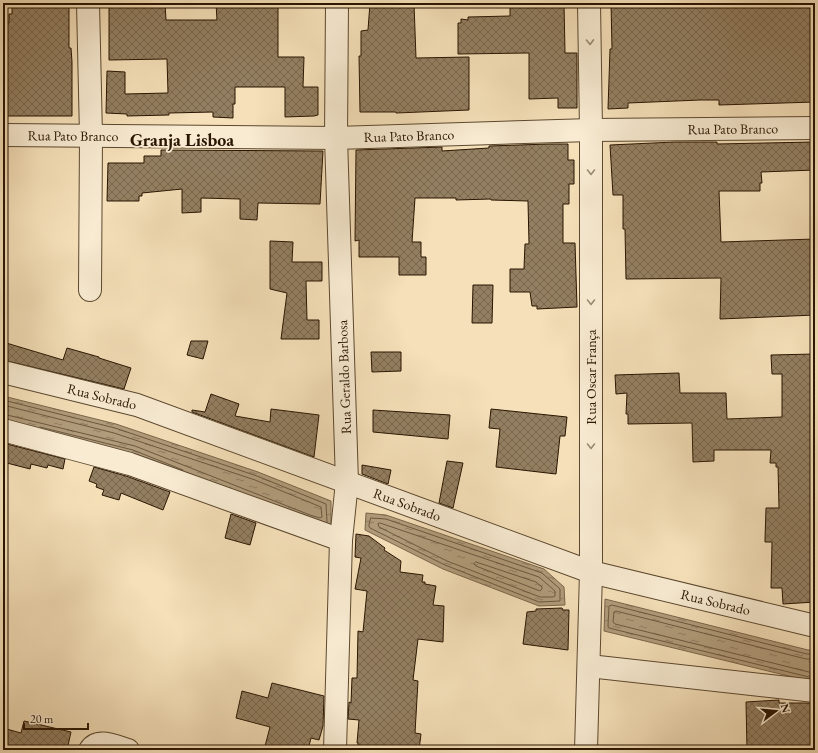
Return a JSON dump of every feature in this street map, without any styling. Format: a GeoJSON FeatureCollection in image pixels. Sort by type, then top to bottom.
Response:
{"type":"FeatureCollection","features":[{"type":"Feature","properties":{"kind":"street"},"geometry":{"type":"LineString","coordinates":[[88,3],[91,136],[90,290]]}},
{"type":"Feature","properties":{"kind":"street","name":"Rua Geraldo Barbosa"},"geometry":{"type":"LineString","coordinates":[[335,750],[342,540],[347,482],[336,138],[336,3]]}},
{"type":"Feature","properties":{"kind":"street","name":"Rua Oscar França"},"geometry":{"type":"LineString","coordinates":[[586,750],[591,572],[591,130],[589,3]]}},
{"type":"Feature","properties":{"kind":"street","name":"Rua Pato Branco"},"geometry":{"type":"LineString","coordinates":[[3,135],[336,138],[591,130],[815,128]]}},
{"type":"Feature","properties":{"kind":"street","name":"Rua Sobrado"},"geometry":{"type":"LineString","coordinates":[[3,372],[137,405],[591,572],[815,626]]}},
{"type":"Feature","properties":{"kind":"street"},"geometry":{"type":"LineString","coordinates":[[3,430],[130,464],[342,540]]}},
{"type":"Feature","properties":{"kind":"street"},"geometry":{"type":"LineString","coordinates":[[589,666],[815,692]]}},
{"type":"Feature","properties":{"kind":"street"},"geometry":{"type":"LineString","coordinates":[[90,750],[97,744],[103,743],[128,750]]}},
{"type":"Feature","properties":{"kind":"water"},"geometry":{"type":"Polygon","coordinates":[[[3,396],[116,424],[258,472],[331,501],[331,530],[3,422],[3,396]]]}},
{"type":"Feature","properties":{"kind":"water"},"geometry":{"type":"Polygon","coordinates":[[[366,513],[386,515],[544,569],[564,587],[565,605],[539,606],[443,569],[365,530],[366,513]]]}},
{"type":"Feature","properties":{"kind":"water"},"geometry":{"type":"Polygon","coordinates":[[[605,599],[808,650],[815,650],[815,681],[809,681],[604,631],[605,599]]]}},
{"type":"Feature","properties":{"kind":"building"},"geometry":{"type":"Polygon","coordinates":[[[12,3],[69,3],[69,48],[71,48],[72,62],[72,116],[3,116],[3,23],[9,23],[9,14],[12,14],[12,3]]]}},
{"type":"Feature","properties":{"kind":"building"},"geometry":{"type":"Polygon","coordinates":[[[109,3],[165,3],[166,20],[217,20],[216,3],[278,3],[278,57],[304,57],[303,87],[318,87],[318,115],[285,117],[285,87],[235,87],[233,118],[213,117],[213,112],[127,116],[127,114],[106,113],[107,71],[125,72],[125,94],[168,93],[167,59],[109,60],[109,3]]]}},
{"type":"Feature","properties":{"kind":"building"},"geometry":{"type":"Polygon","coordinates":[[[370,3],[414,4],[416,58],[469,57],[469,110],[396,113],[360,112],[359,56],[361,56],[361,31],[368,30],[370,3]]]}},
{"type":"Feature","properties":{"kind":"building"},"geometry":{"type":"Polygon","coordinates":[[[516,3],[564,3],[565,53],[577,53],[577,108],[558,108],[558,98],[529,99],[529,53],[458,54],[458,23],[461,23],[461,19],[468,20],[468,17],[510,16],[510,5],[516,5],[516,3]]]}},
{"type":"Feature","properties":{"kind":"building"},"geometry":{"type":"Polygon","coordinates":[[[611,3],[815,3],[815,102],[719,105],[719,100],[700,100],[628,103],[628,108],[608,109],[610,49],[612,49],[611,3]]]}},
{"type":"Feature","properties":{"kind":"building"},"geometry":{"type":"Polygon","coordinates":[[[717,142],[717,144],[815,142],[815,170],[761,172],[762,183],[760,183],[760,191],[719,191],[721,242],[815,239],[815,315],[720,319],[721,278],[626,279],[625,229],[623,229],[623,195],[613,195],[610,145],[717,142]]]}},
{"type":"Feature","properties":{"kind":"building"},"geometry":{"type":"Polygon","coordinates":[[[568,144],[568,160],[574,160],[574,184],[569,184],[569,204],[563,204],[563,243],[575,243],[577,307],[537,309],[537,306],[532,306],[530,292],[510,292],[510,269],[524,269],[525,244],[529,244],[528,201],[415,198],[412,242],[421,242],[421,257],[426,257],[426,275],[399,275],[399,257],[359,257],[359,240],[355,241],[356,150],[442,147],[442,151],[489,148],[489,146],[568,144]]]}},
{"type":"Feature","properties":{"kind":"building"},"geometry":{"type":"Polygon","coordinates":[[[161,150],[323,151],[320,204],[258,203],[257,220],[240,219],[240,199],[201,198],[201,212],[182,213],[182,189],[142,193],[142,196],[139,196],[139,201],[107,201],[108,163],[144,163],[144,156],[161,156],[161,150]]]}},
{"type":"Feature","properties":{"kind":"building"},"geometry":{"type":"Polygon","coordinates":[[[270,241],[293,242],[292,262],[322,262],[322,281],[306,281],[307,320],[319,320],[319,339],[281,339],[287,293],[270,289],[270,241]]]}},
{"type":"Feature","properties":{"kind":"building"},"geometry":{"type":"Polygon","coordinates":[[[473,285],[493,285],[492,323],[472,323],[473,285]]]}},
{"type":"Feature","properties":{"kind":"building"},"geometry":{"type":"Polygon","coordinates":[[[191,341],[208,341],[203,359],[187,355],[191,341]]]}},
{"type":"Feature","properties":{"kind":"building"},"geometry":{"type":"Polygon","coordinates":[[[3,342],[63,360],[67,348],[131,368],[124,389],[3,360],[3,342]]]}},
{"type":"Feature","properties":{"kind":"building"},"geometry":{"type":"Polygon","coordinates":[[[371,352],[401,352],[401,371],[372,372],[371,352]]]}},
{"type":"Feature","properties":{"kind":"building"},"geometry":{"type":"Polygon","coordinates":[[[815,354],[815,602],[783,604],[782,588],[771,588],[772,542],[765,542],[766,508],[779,508],[778,467],[776,467],[776,463],[770,463],[771,450],[714,450],[714,461],[693,462],[692,423],[628,424],[628,414],[626,414],[627,393],[616,394],[615,375],[679,373],[680,393],[726,393],[727,419],[782,417],[782,374],[772,374],[771,355],[815,354]]]}},
{"type":"Feature","properties":{"kind":"building"},"geometry":{"type":"Polygon","coordinates":[[[211,394],[239,404],[235,416],[270,422],[271,409],[319,415],[314,457],[192,412],[192,410],[205,412],[211,394]]]}},
{"type":"Feature","properties":{"kind":"building"},"geometry":{"type":"Polygon","coordinates":[[[491,409],[567,417],[565,436],[560,436],[556,474],[496,467],[500,429],[489,428],[491,409]]]}},
{"type":"Feature","properties":{"kind":"building"},"geometry":{"type":"Polygon","coordinates":[[[373,410],[450,415],[448,439],[373,432],[373,410]]]}},
{"type":"Feature","properties":{"kind":"building"},"geometry":{"type":"Polygon","coordinates":[[[3,443],[65,459],[63,469],[48,465],[47,468],[31,464],[30,469],[3,462],[3,443]]]}},
{"type":"Feature","properties":{"kind":"building"},"geometry":{"type":"Polygon","coordinates":[[[447,461],[463,463],[453,508],[439,503],[447,461]]]}},
{"type":"Feature","properties":{"kind":"building"},"geometry":{"type":"Polygon","coordinates":[[[362,465],[391,470],[388,484],[362,474],[362,465]]]}},
{"type":"Feature","properties":{"kind":"building"},"geometry":{"type":"Polygon","coordinates":[[[94,467],[126,476],[170,492],[163,510],[121,493],[119,500],[102,495],[104,490],[96,487],[97,484],[89,481],[94,467]]]}},
{"type":"Feature","properties":{"kind":"building"},"geometry":{"type":"Polygon","coordinates":[[[231,514],[256,523],[250,545],[225,538],[231,514]]]}},
{"type":"Feature","properties":{"kind":"building"},"geometry":{"type":"Polygon","coordinates":[[[356,534],[369,536],[385,548],[384,550],[401,561],[400,572],[423,575],[422,582],[436,586],[433,605],[444,606],[443,642],[418,639],[413,680],[418,681],[415,733],[421,734],[419,750],[397,747],[397,750],[358,750],[357,743],[359,720],[348,719],[349,702],[351,703],[352,678],[357,678],[358,631],[363,632],[367,591],[355,589],[361,558],[355,557],[356,534]]]}},
{"type":"Feature","properties":{"kind":"building"},"geometry":{"type":"Polygon","coordinates":[[[562,608],[563,610],[569,610],[568,650],[523,644],[527,612],[536,611],[536,609],[562,608]]]}},
{"type":"Feature","properties":{"kind":"building"},"geometry":{"type":"Polygon","coordinates":[[[272,683],[324,696],[323,726],[319,740],[311,738],[308,750],[264,750],[270,727],[236,718],[242,691],[268,698],[272,683]]]}},
{"type":"Feature","properties":{"kind":"building"},"geometry":{"type":"Polygon","coordinates":[[[779,700],[779,703],[815,703],[815,750],[747,750],[746,702],[779,700]]]}},
{"type":"Feature","properties":{"kind":"building"},"geometry":{"type":"Polygon","coordinates":[[[24,721],[71,732],[67,750],[3,750],[3,728],[21,733],[24,721]]]}},
{"type":"Feature","properties":{"kind":"district","name":"Granja Lisboa"},"geometry":{"type":"Point","coordinates":[182,139]}}]}
